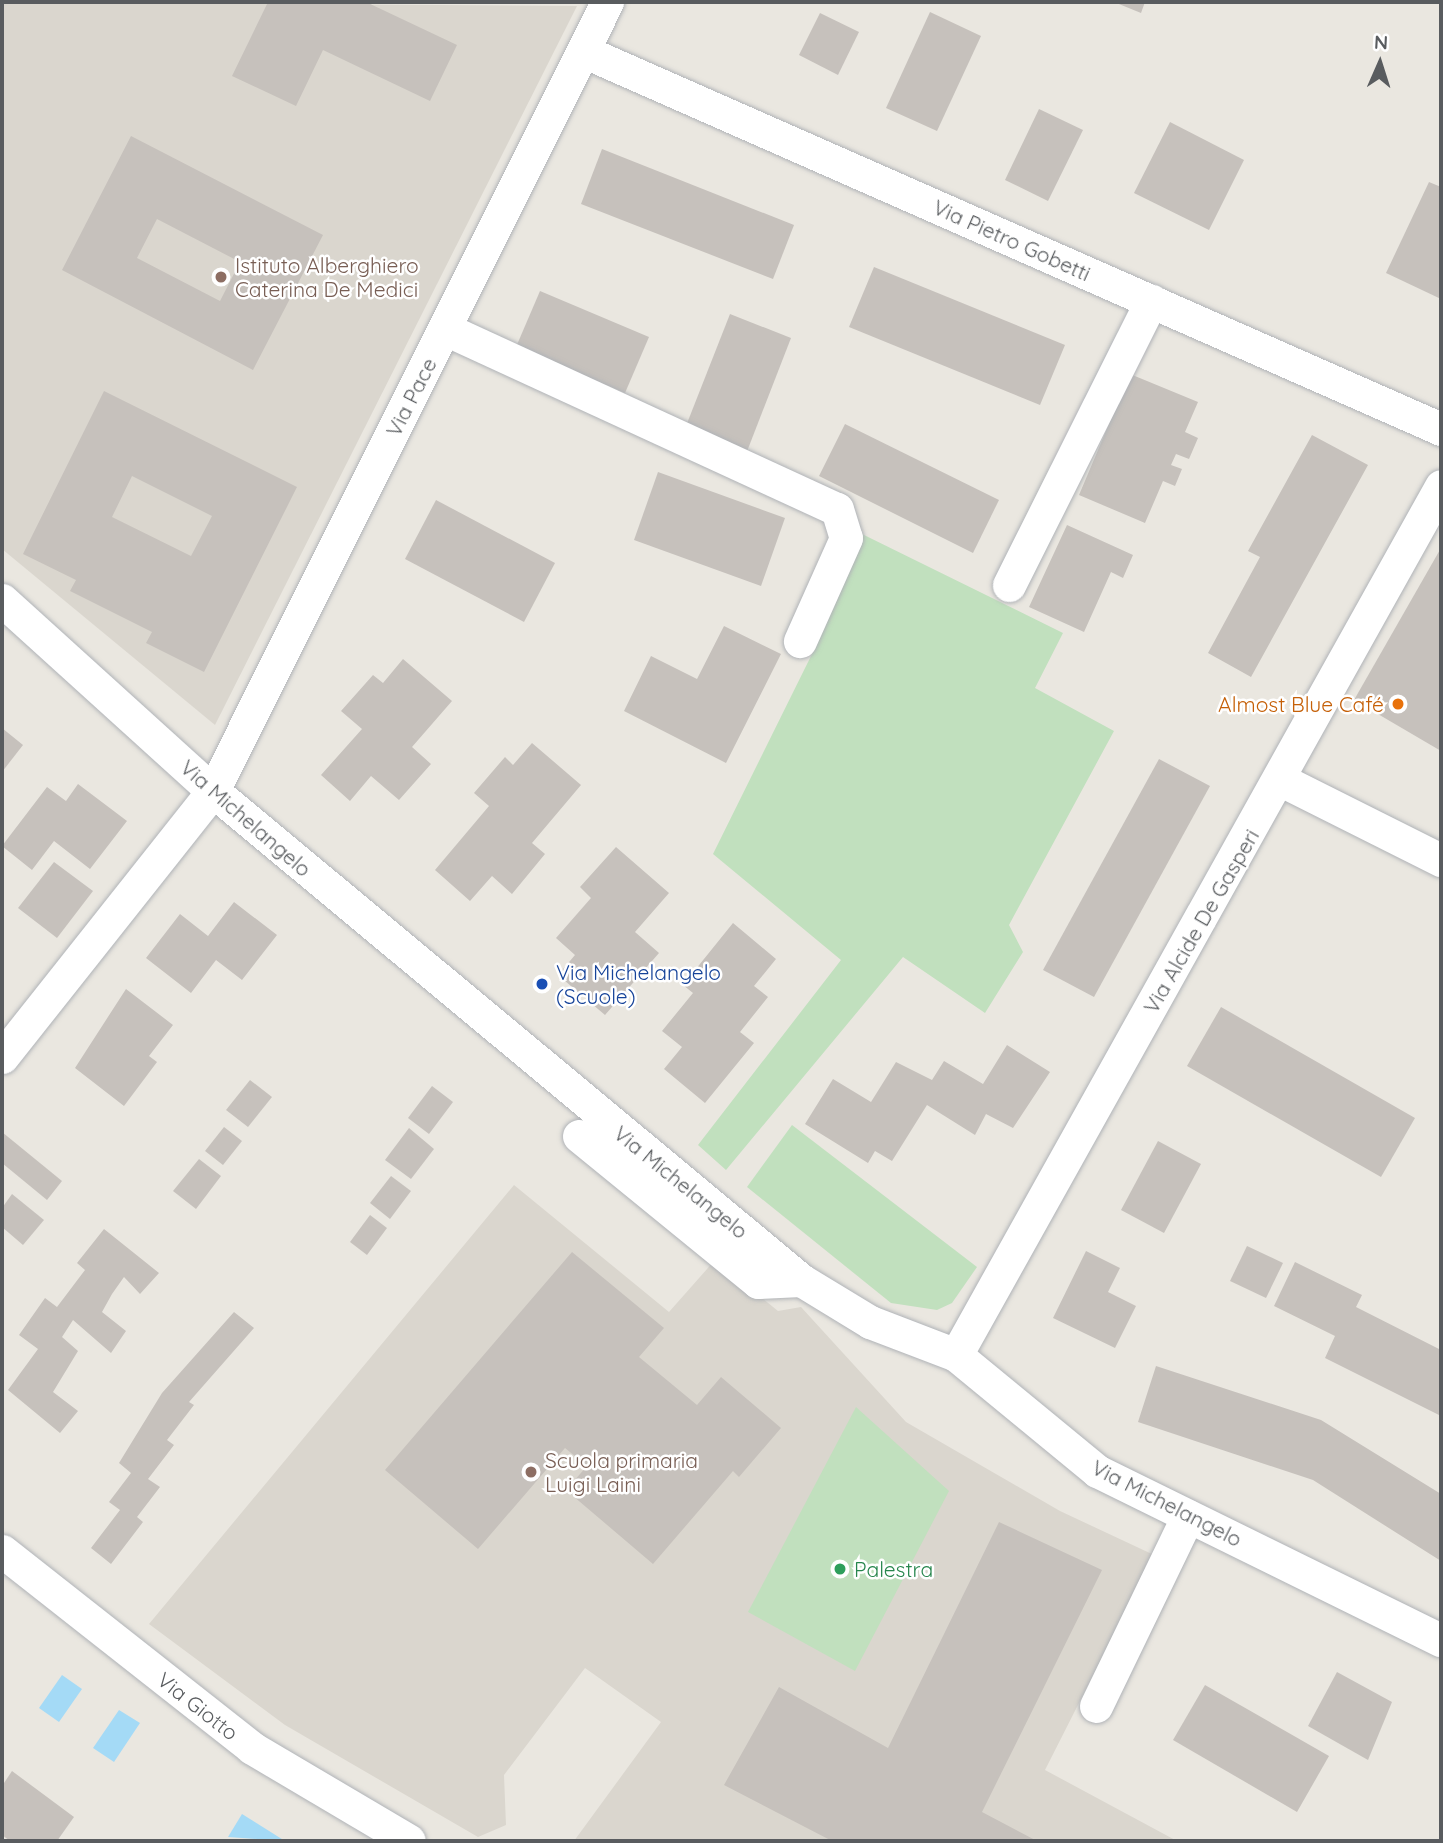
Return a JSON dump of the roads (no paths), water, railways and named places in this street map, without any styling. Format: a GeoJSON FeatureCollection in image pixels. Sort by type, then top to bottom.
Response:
{"type":"FeatureCollection","features":[{"type":"Feature","properties":{"kind":"street","name":"Via Pace"},"geometry":{"type":"LineString","coordinates":[[2,1057],[213,791],[607,2]]}},
{"type":"Feature","properties":{"kind":"street","name":"Via Pietro Gobetti"},"geometry":{"type":"LineString","coordinates":[[583,51],[1441,429]]}},
{"type":"Feature","properties":{"kind":"street"},"geometry":{"type":"LineString","coordinates":[[1009,585],[1151,300]]}},
{"type":"Feature","properties":{"kind":"street"},"geometry":{"type":"LineString","coordinates":[[445,329],[837,509],[845,538],[800,641]]}},
{"type":"Feature","properties":{"kind":"street","name":"Via Alcide De Gasperi"},"geometry":{"type":"LineString","coordinates":[[956,1354],[1280,780],[1441,485]]}},
{"type":"Feature","properties":{"kind":"street","name":"Via Michelangelo"},"geometry":{"type":"LineString","coordinates":[[2,600],[213,791],[801,1280],[870,1322],[956,1354],[1097,1471],[1441,1640]]}},
{"type":"Feature","properties":{"kind":"street"},"geometry":{"type":"LineString","coordinates":[[1280,780],[1441,860]]}},
{"type":"Feature","properties":{"kind":"street"},"geometry":{"type":"LineString","coordinates":[[579,1136],[758,1282],[801,1280]]}},
{"type":"Feature","properties":{"kind":"street"},"geometry":{"type":"LineString","coordinates":[[1096,1706],[1188,1516]]}},
{"type":"Feature","properties":{"kind":"street","name":"Via Giotto"},"geometry":{"type":"LineString","coordinates":[[2,1551],[252,1748],[409,1841]]}},
{"type":"Feature","properties":{"kind":"water"},"geometry":{"type":"Polygon","coordinates":[[[62,1675],[82,1689],[59,1722],[39,1708],[62,1675]]]}},
{"type":"Feature","properties":{"kind":"water"},"geometry":{"type":"Polygon","coordinates":[[[119,1710],[140,1723],[114,1762],[93,1748],[119,1710]]]}},
{"type":"Feature","properties":{"kind":"water"},"geometry":{"type":"Polygon","coordinates":[[[242,1814],[285,1841],[228,1837],[242,1814]]]}},
{"type":"Feature","properties":{"kind":"place","name":"Istituto Alberghiero Caterina De Medici"},"geometry":{"type":"Point","coordinates":[221,277]}},
{"type":"Feature","properties":{"kind":"place","name":"Almost Blue Café"},"geometry":{"type":"Point","coordinates":[1398,704]}},
{"type":"Feature","properties":{"kind":"place","name":"Via Michelangelo (Scuole)"},"geometry":{"type":"Point","coordinates":[542,984]}},
{"type":"Feature","properties":{"kind":"place","name":"Scuola primaria Luigi Laini"},"geometry":{"type":"Point","coordinates":[531,1472]}},
{"type":"Feature","properties":{"kind":"place","name":"Palestra"},"geometry":{"type":"Point","coordinates":[840,1569]}}]}
